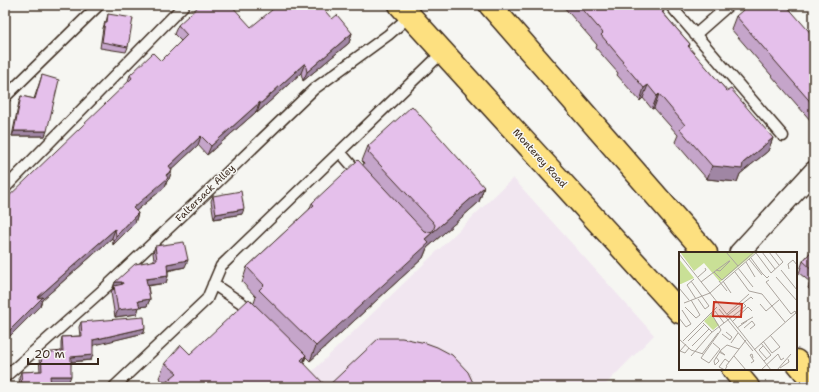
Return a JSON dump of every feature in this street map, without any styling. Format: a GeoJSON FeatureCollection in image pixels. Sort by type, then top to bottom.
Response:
{"type":"FeatureCollection","features":[{"type":"Feature","properties":{"kind":"main road"},"geometry":{"type":"LineString","coordinates":[[490,5],[705,252]]}},
{"type":"Feature","properties":{"kind":"main road","name":"Monterey Road"},"geometry":{"type":"LineString","coordinates":[[405,10],[679,311]]}},
{"type":"Feature","properties":{"kind":"main road"},"geometry":{"type":"LineString","coordinates":[[797,362],[814,383]]}},
{"type":"Feature","properties":{"kind":"main road"},"geometry":{"type":"LineString","coordinates":[[733,370],[748,387]]}},
{"type":"Feature","properties":{"kind":"street"},"geometry":{"type":"LineString","coordinates":[[740,252],[814,171]]}},
{"type":"Feature","properties":{"kind":"lane"},"geometry":{"type":"LineString","coordinates":[[5,98],[99,5]]}},
{"type":"Feature","properties":{"kind":"lane"},"geometry":{"type":"LineString","coordinates":[[5,188],[184,5]]}},
{"type":"Feature","properties":{"kind":"lane"},"geometry":{"type":"LineString","coordinates":[[670,5],[783,136]]}},
{"type":"Feature","properties":{"kind":"lane"},"geometry":{"type":"LineString","coordinates":[[695,35],[729,5]]}},
{"type":"Feature","properties":{"kind":"lane","name":"Faltersack Alley"},"geometry":{"type":"LineString","coordinates":[[5,377],[106,287],[314,89],[388,35],[405,10]]}},
{"type":"Feature","properties":{"kind":"lane"},"geometry":{"type":"LineString","coordinates":[[114,387],[207,299],[221,266],[443,52]]}},
{"type":"Feature","properties":{"kind":"lane"},"geometry":{"type":"LineString","coordinates":[[340,152],[371,186]]}},
{"type":"Feature","properties":{"kind":"lane"},"geometry":{"type":"LineString","coordinates":[[213,284],[243,304],[260,320]]}},
{"type":"Feature","properties":{"kind":"shaded area"},"geometry":{"type":"Polygon","coordinates":[[[513,178],[654,335],[603,387],[296,387],[513,178]]]}},
{"type":"Feature","properties":{"kind":"building"},"geometry":{"type":"Polygon","coordinates":[[[200,5],[231,5],[251,27],[278,5],[320,5],[332,19],[337,15],[352,33],[307,72],[305,63],[211,146],[201,136],[169,166],[172,170],[166,175],[168,178],[133,208],[138,213],[116,236],[115,229],[37,298],[43,297],[5,335],[5,200],[132,78],[130,75],[153,53],[161,61],[187,35],[178,25],[200,5]]]}},
{"type":"Feature","properties":{"kind":"building"},"geometry":{"type":"Polygon","coordinates":[[[579,5],[659,5],[664,11],[662,12],[690,44],[688,46],[727,91],[731,89],[773,138],[743,163],[742,169],[712,166],[680,129],[685,125],[659,94],[657,96],[648,85],[644,88],[601,35],[603,33],[579,5]]]}},
{"type":"Feature","properties":{"kind":"building"},"geometry":{"type":"Polygon","coordinates":[[[749,5],[786,5],[814,37],[814,106],[736,16],[749,5]]]}},
{"type":"Feature","properties":{"kind":"building"},"geometry":{"type":"Polygon","coordinates":[[[108,14],[133,18],[128,47],[102,42],[105,22],[107,22],[108,14]]]}},
{"type":"Feature","properties":{"kind":"building"},"geometry":{"type":"Polygon","coordinates":[[[42,75],[59,80],[47,131],[14,131],[21,96],[35,99],[42,75]]]}},
{"type":"Feature","properties":{"kind":"building"},"geometry":{"type":"Polygon","coordinates":[[[412,106],[484,187],[425,239],[429,243],[316,346],[259,290],[264,285],[247,267],[314,205],[312,203],[358,160],[424,231],[433,231],[435,225],[433,222],[368,152],[370,149],[368,146],[412,106]]]}},
{"type":"Feature","properties":{"kind":"building"},"geometry":{"type":"Polygon","coordinates":[[[241,191],[244,209],[216,214],[213,196],[241,191]]]}},
{"type":"Feature","properties":{"kind":"building"},"geometry":{"type":"Polygon","coordinates":[[[184,242],[188,260],[167,264],[168,276],[146,279],[150,299],[138,301],[140,307],[118,310],[114,286],[123,284],[122,282],[115,282],[135,264],[157,260],[155,246],[184,242]]]}},
{"type":"Feature","properties":{"kind":"building"},"geometry":{"type":"Polygon","coordinates":[[[814,248],[814,271],[803,261],[814,248]]]}},
{"type":"Feature","properties":{"kind":"building"},"geometry":{"type":"Polygon","coordinates":[[[249,299],[306,355],[301,360],[327,387],[160,387],[177,373],[165,363],[181,345],[190,354],[249,299]]]}},
{"type":"Feature","properties":{"kind":"building"},"geometry":{"type":"Polygon","coordinates":[[[144,317],[145,328],[93,340],[93,355],[71,357],[71,376],[50,376],[51,387],[22,387],[21,372],[42,371],[41,353],[63,351],[62,337],[82,336],[81,322],[144,317]]]}},
{"type":"Feature","properties":{"kind":"building"},"geometry":{"type":"Polygon","coordinates":[[[379,338],[402,338],[437,347],[452,355],[468,372],[475,387],[327,387],[379,338]]]}}]}
